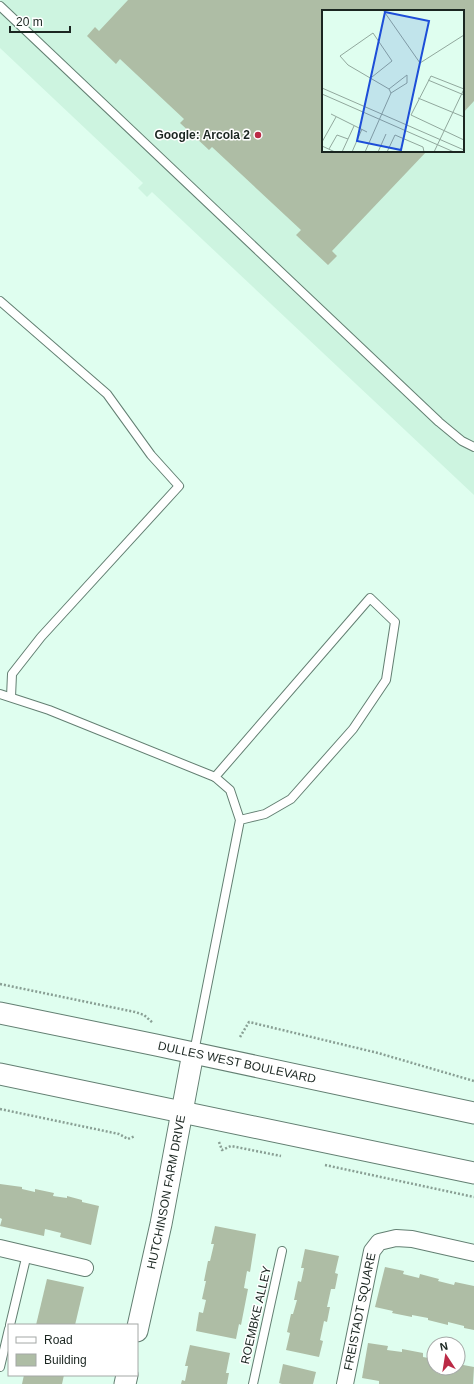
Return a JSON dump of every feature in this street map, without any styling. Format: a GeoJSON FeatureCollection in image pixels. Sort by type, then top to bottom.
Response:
{"type":"FeatureCollection","features":[{"type":"Feature","properties":{"kind":"street","name":"DULLES WEST BOULEVARD"},"geometry":{"type":"LineString","coordinates":[[0,1013],[474,1114]]}},
{"type":"Feature","properties":{"kind":"street","name":"HUTCHINSON FARM DRIVE"},"geometry":{"type":"LineString","coordinates":[[138,1327],[161,1224],[193,1053]]}},
{"type":"Feature","properties":{"kind":"street"},"geometry":{"type":"LineString","coordinates":[[0,1074],[474,1173]]}},
{"type":"Feature","properties":{"kind":"street","name":"FREISTADT SQUARE"},"geometry":{"type":"LineString","coordinates":[[345,1384],[372,1251],[379,1242],[396,1238],[412,1239],[474,1253]]}},
{"type":"Feature","properties":{"kind":"street"},"geometry":{"type":"LineString","coordinates":[[0,1248],[85,1268]]}},
{"type":"Feature","properties":{"kind":"lane"},"geometry":{"type":"LineString","coordinates":[[0,6],[439,422],[462,441],[474,447]]}},
{"type":"Feature","properties":{"kind":"lane"},"geometry":{"type":"LineString","coordinates":[[0,301],[107,394],[151,455],[179,486],[36,643],[12,674],[11,697]]}},
{"type":"Feature","properties":{"kind":"lane"},"geometry":{"type":"LineString","coordinates":[[215,778],[370,598],[395,622],[386,680],[353,729],[291,799],[265,814],[240,820]]}},
{"type":"Feature","properties":{"kind":"lane"},"geometry":{"type":"LineString","coordinates":[[0,694],[49,710],[215,778],[230,790],[240,820],[193,1053]]}},
{"type":"Feature","properties":{"kind":"lane","name":"ROEMBKE ALLEY"},"geometry":{"type":"LineString","coordinates":[[252,1384],[282,1251]]}},
{"type":"Feature","properties":{"kind":"lane"},"geometry":{"type":"LineString","coordinates":[[10,1324],[27,1254]]}},
{"type":"Feature","properties":{"kind":"lane"},"geometry":{"type":"LineString","coordinates":[[0,1367],[8,1333]]}},
{"type":"Feature","properties":{"kind":"path"},"geometry":{"type":"LineString","coordinates":[[0,984],[135,1012],[144,1015],[155,1025]]}},
{"type":"Feature","properties":{"kind":"path"},"geometry":{"type":"LineString","coordinates":[[240,1036],[249,1022],[378,1052],[474,1081]]}},
{"type":"Feature","properties":{"kind":"path"},"geometry":{"type":"LineString","coordinates":[[0,1109],[119,1134],[128,1139],[135,1136]]}},
{"type":"Feature","properties":{"kind":"path"},"geometry":{"type":"LineString","coordinates":[[218,1142],[222,1150],[231,1146],[288,1157]]}},
{"type":"Feature","properties":{"kind":"path"},"geometry":{"type":"LineString","coordinates":[[319,1164],[474,1197]]}},
{"type":"Feature","properties":{"kind":"shaded area"},"geometry":{"type":"Polygon","coordinates":[[[0,0],[474,0],[474,495],[152,192],[147,197],[138,188],[143,183],[0,48],[0,0]]]}},
{"type":"Feature","properties":{"kind":"building","name":"Google: Arcola 2"},"geometry":{"type":"Polygon","coordinates":[[[128,0],[474,0],[474,101],[464,112],[464,10],[322,10],[322,152],[426,152],[332,251],[337,256],[328,265],[296,235],[301,230],[212,147],[209,150],[180,123],[184,119],[120,59],[116,64],[87,36],[95,27],[99,31],[128,0]]]}},
{"type":"Feature","properties":{"kind":"building"},"geometry":{"type":"Polygon","coordinates":[[[0,1184],[22,1187],[22,1189],[35,1192],[35,1189],[54,1193],[53,1196],[67,1198],[67,1196],[82,1200],[82,1202],[99,1206],[91,1245],[60,1237],[61,1233],[45,1229],[44,1236],[0,1226],[2,1219],[0,1218],[0,1184]]]}},
{"type":"Feature","properties":{"kind":"building"},"geometry":{"type":"Polygon","coordinates":[[[215,1226],[256,1234],[250,1272],[247,1271],[244,1288],[248,1289],[241,1325],[239,1324],[236,1339],[196,1331],[199,1312],[203,1313],[206,1300],[202,1299],[206,1281],[204,1281],[208,1261],[210,1261],[214,1244],[211,1244],[215,1226]]]}},
{"type":"Feature","properties":{"kind":"building"},"geometry":{"type":"Polygon","coordinates":[[[305,1249],[339,1256],[335,1273],[338,1274],[335,1289],[331,1289],[327,1307],[330,1307],[327,1322],[324,1321],[320,1340],[323,1341],[319,1357],[286,1350],[290,1333],[287,1332],[291,1314],[293,1314],[297,1300],[294,1300],[298,1281],[301,1282],[304,1268],[301,1268],[305,1249]]]}},
{"type":"Feature","properties":{"kind":"building"},"geometry":{"type":"Polygon","coordinates":[[[385,1267],[404,1271],[403,1274],[419,1278],[420,1274],[454,1285],[455,1282],[474,1286],[474,1330],[448,1322],[448,1325],[428,1320],[428,1318],[412,1315],[412,1317],[392,1313],[393,1311],[375,1307],[385,1267]]]}},
{"type":"Feature","properties":{"kind":"building"},"geometry":{"type":"Polygon","coordinates":[[[47,1279],[84,1287],[75,1324],[36,1324],[47,1279]]]}},
{"type":"Feature","properties":{"kind":"building"},"geometry":{"type":"Polygon","coordinates":[[[368,1343],[388,1346],[387,1350],[402,1352],[402,1349],[423,1353],[423,1357],[426,1358],[426,1376],[466,1376],[466,1366],[474,1367],[473,1384],[379,1384],[379,1381],[362,1378],[368,1343]]]}},
{"type":"Feature","properties":{"kind":"building"},"geometry":{"type":"Polygon","coordinates":[[[190,1345],[230,1353],[226,1373],[229,1373],[227,1384],[181,1384],[182,1380],[185,1381],[188,1366],[185,1366],[190,1345]]]}},
{"type":"Feature","properties":{"kind":"building"},"geometry":{"type":"Polygon","coordinates":[[[283,1364],[316,1372],[313,1384],[279,1383],[283,1364]]]}},
{"type":"Feature","properties":{"kind":"building"},"geometry":{"type":"Polygon","coordinates":[[[24,1376],[64,1376],[62,1384],[22,1384],[24,1376]]]}},
{"type":"Feature","properties":{"kind":"place","name":"Google: Arcola 2"},"geometry":{"type":"Point","coordinates":[258,135]}}]}
